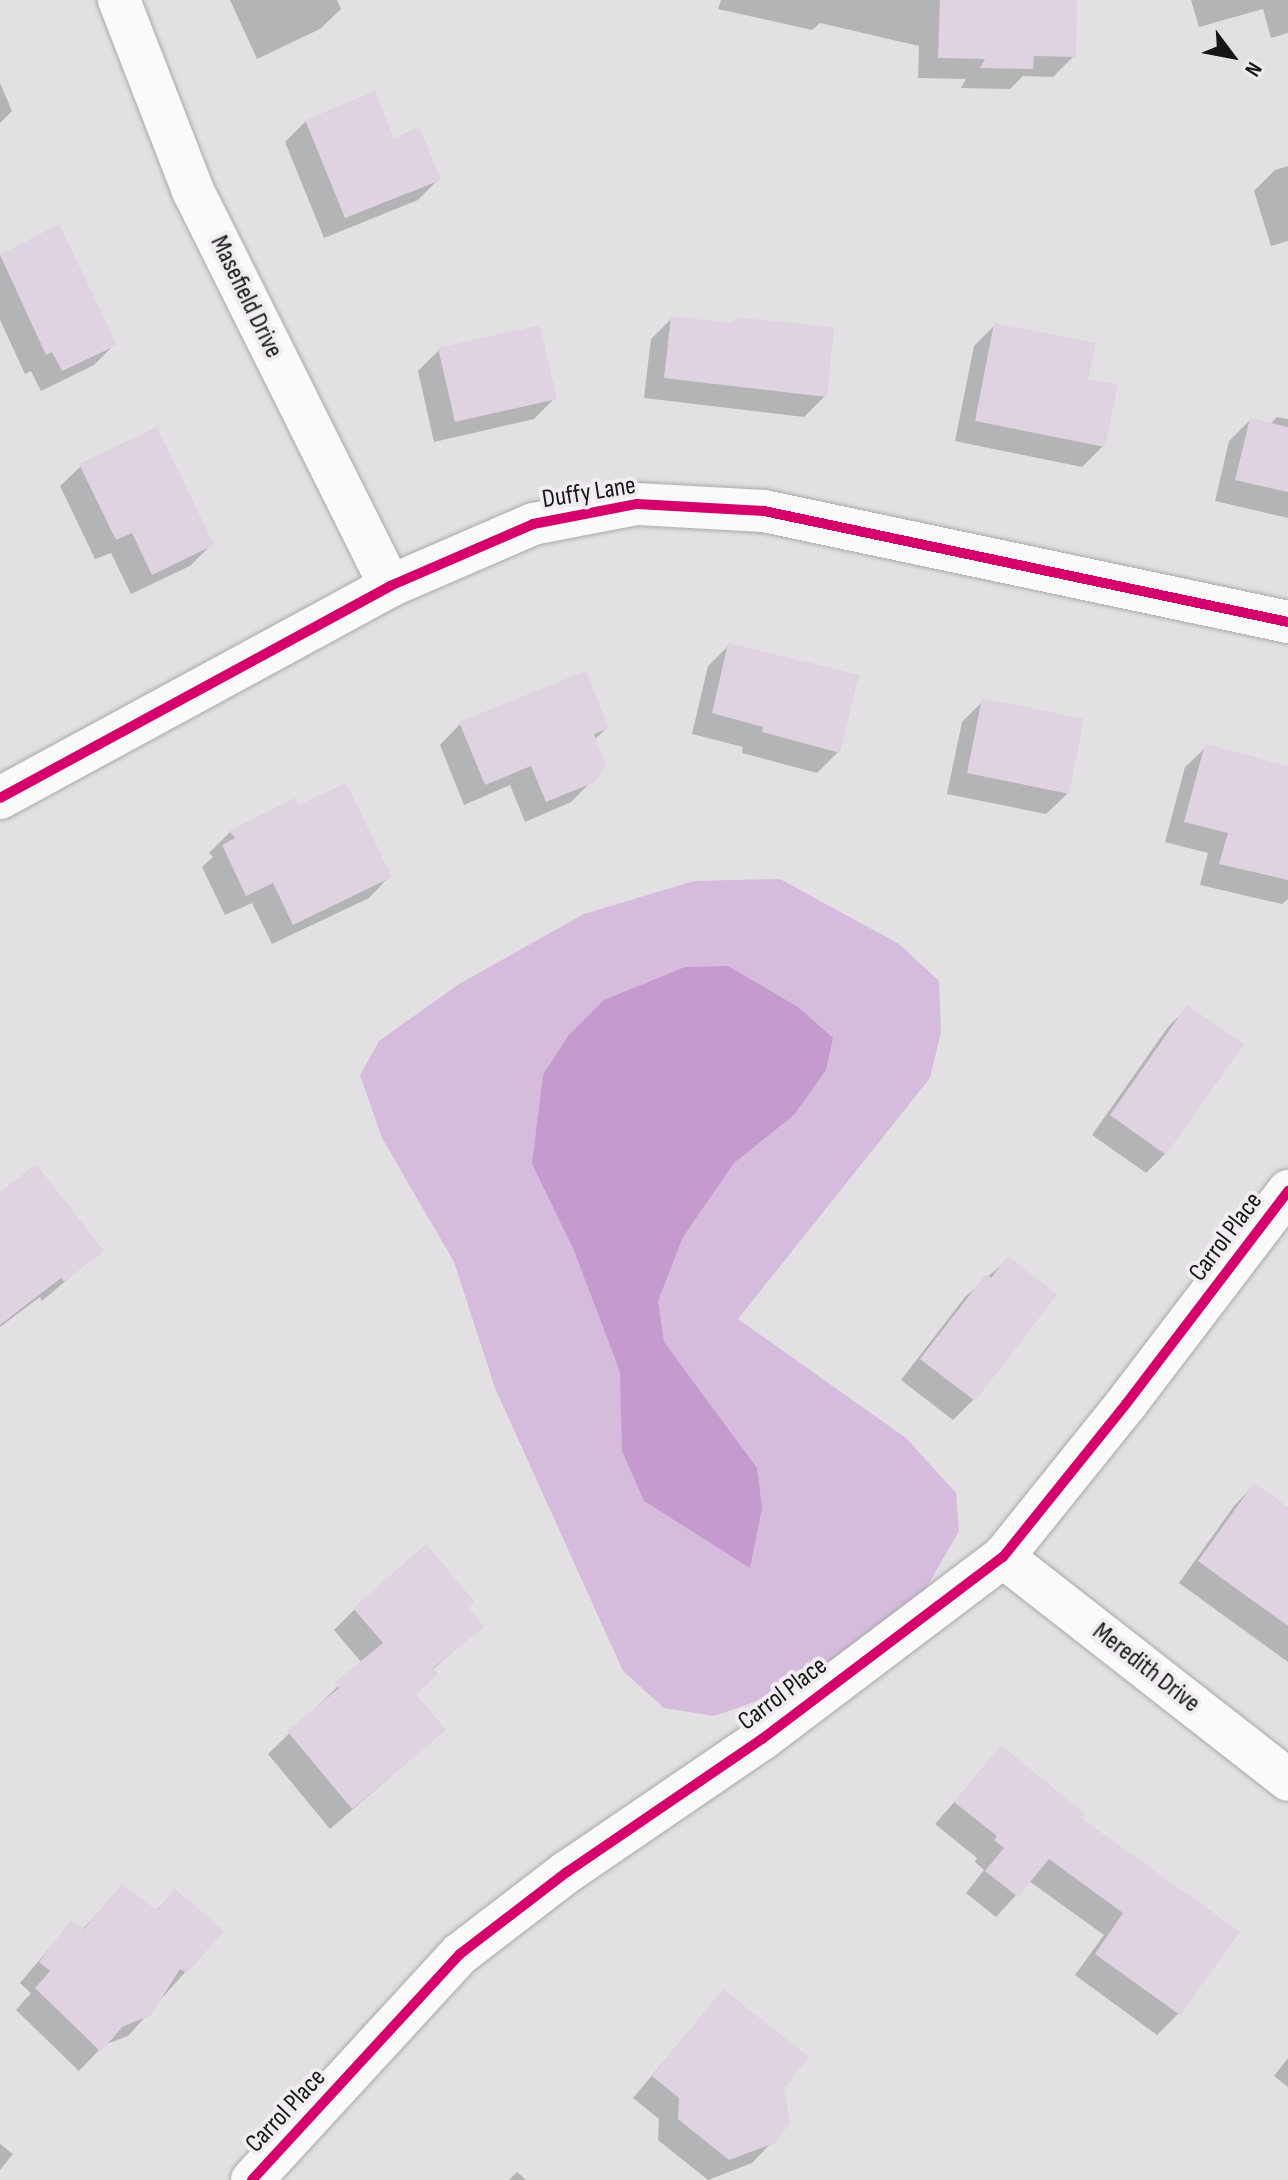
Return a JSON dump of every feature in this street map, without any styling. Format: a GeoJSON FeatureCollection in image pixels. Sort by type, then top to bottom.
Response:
{"type":"FeatureCollection","features":[{"type":"Feature","properties":{"kind":"street","name":"Masefield Drive"},"geometry":{"type":"LineString","coordinates":[[119,0],[193,191],[390,586]]}},
{"type":"Feature","properties":{"kind":"street","name":"Duffy Lane"},"geometry":{"type":"LineString","coordinates":[[0,798],[390,586],[533,524],[637,504],[764,511],[1288,622]]}},
{"type":"Feature","properties":{"kind":"street","name":"Carrol Place"},"geometry":{"type":"LineString","coordinates":[[252,2180],[460,1954],[567,1872],[762,1739],[1003,1557],[1126,1404],[1288,1191]]}},
{"type":"Feature","properties":{"kind":"street","name":"Meredith Drive"},"geometry":{"type":"LineString","coordinates":[[1003,1557],[1288,1780]]}},
{"type":"Feature","properties":{"kind":"shaded area"},"geometry":{"type":"Polygon","coordinates":[[[780,879],[899,944],[939,981],[941,1032],[930,1078],[738,1319],[906,1438],[956,1493],[959,1531],[921,1597],[845,1652],[766,1698],[714,1716],[664,1708],[623,1671],[495,1388],[454,1262],[382,1138],[360,1075],[379,1041],[459,984],[584,914],[694,881],[780,879]]]}},
{"type":"Feature","properties":{"kind":"shaded area"},"geometry":{"type":"Polygon","coordinates":[[[728,966],[798,1007],[833,1038],[826,1070],[794,1115],[734,1163],[683,1237],[658,1301],[664,1342],[757,1468],[762,1508],[750,1568],[644,1501],[622,1451],[620,1372],[573,1248],[532,1164],[543,1075],[568,1036],[604,1000],[685,967],[728,966]]]}},
{"type":"Feature","properties":{"kind":"building"},"geometry":{"type":"Polygon","coordinates":[[[940,0],[1077,0],[1076,57],[1034,56],[1033,69],[980,68],[985,59],[938,58],[940,0]]]}},
{"type":"Feature","properties":{"kind":"building"},"geometry":{"type":"Polygon","coordinates":[[[375,91],[394,138],[419,127],[441,180],[345,218],[305,120],[375,91]]]}},
{"type":"Feature","properties":{"kind":"building"},"geometry":{"type":"Polygon","coordinates":[[[59,224],[117,345],[62,371],[52,352],[46,355],[0,255],[59,224]]]}},
{"type":"Feature","properties":{"kind":"building"},"geometry":{"type":"Polygon","coordinates":[[[671,316],[734,323],[735,318],[757,319],[834,328],[827,397],[664,378],[671,316]]]}},
{"type":"Feature","properties":{"kind":"building"},"geometry":{"type":"Polygon","coordinates":[[[994,323],[1096,343],[1088,379],[1118,384],[1105,447],[975,421],[994,323]]]}},
{"type":"Feature","properties":{"kind":"building"},"geometry":{"type":"Polygon","coordinates":[[[540,325],[557,399],[455,422],[438,348],[540,325]]]}},
{"type":"Feature","properties":{"kind":"building"},"geometry":{"type":"Polygon","coordinates":[[[1250,418],[1288,427],[1288,492],[1235,480],[1250,418]]]}},
{"type":"Feature","properties":{"kind":"building"},"geometry":{"type":"Polygon","coordinates":[[[157,427],[214,545],[152,575],[132,533],[116,540],[79,464],[157,427]]]}},
{"type":"Feature","properties":{"kind":"building"},"geometry":{"type":"Polygon","coordinates":[[[728,643],[859,675],[840,753],[762,732],[763,727],[712,713],[728,643]]]}},
{"type":"Feature","properties":{"kind":"building"},"geometry":{"type":"Polygon","coordinates":[[[586,671],[609,728],[594,734],[606,765],[595,782],[546,802],[531,766],[485,785],[459,722],[586,671]]]}},
{"type":"Feature","properties":{"kind":"building"},"geometry":{"type":"Polygon","coordinates":[[[982,698],[1084,719],[1069,794],[967,773],[982,698]]]}},
{"type":"Feature","properties":{"kind":"building"},"geometry":{"type":"Polygon","coordinates":[[[1205,744],[1288,766],[1288,880],[1219,864],[1228,833],[1184,822],[1205,744]]]}},
{"type":"Feature","properties":{"kind":"building"},"geometry":{"type":"Polygon","coordinates":[[[346,783],[392,877],[293,925],[273,883],[246,896],[222,845],[235,838],[229,831],[295,798],[299,805],[346,783]]]}},
{"type":"Feature","properties":{"kind":"building"},"geometry":{"type":"Polygon","coordinates":[[[1187,1005],[1244,1044],[1166,1155],[1110,1115],[1187,1005]]]}},
{"type":"Feature","properties":{"kind":"building"},"geometry":{"type":"Polygon","coordinates":[[[36,1164],[104,1251],[64,1282],[61,1278],[0,1325],[0,1192],[36,1164]]]}},
{"type":"Feature","properties":{"kind":"building"},"geometry":{"type":"Polygon","coordinates":[[[1008,1256],[1057,1295],[975,1401],[920,1359],[986,1274],[991,1278],[1008,1256]]]}},
{"type":"Feature","properties":{"kind":"building"},"geometry":{"type":"Polygon","coordinates":[[[1254,1483],[1288,1507],[1288,1626],[1198,1561],[1254,1483]]]}},
{"type":"Feature","properties":{"kind":"building"},"geometry":{"type":"Polygon","coordinates":[[[426,1544],[474,1601],[469,1609],[484,1627],[433,1668],[438,1674],[416,1694],[446,1730],[352,1809],[287,1731],[339,1688],[334,1683],[383,1643],[353,1608],[426,1544]]]}},
{"type":"Feature","properties":{"kind":"building"},"geometry":{"type":"Polygon","coordinates":[[[1001,1745],[1085,1814],[1081,1818],[1240,1932],[1180,2015],[1095,1954],[1123,1913],[1049,1859],[1018,1897],[985,1871],[1004,1848],[994,1840],[997,1836],[954,1802],[1001,1745]]]}},
{"type":"Feature","properties":{"kind":"building"},"geometry":{"type":"Polygon","coordinates":[[[122,1884],[157,1910],[175,1889],[224,1931],[187,1973],[180,1969],[151,2015],[122,2027],[101,2052],[35,1988],[50,1971],[39,1962],[71,1920],[84,1929],[122,1884]]]}},
{"type":"Feature","properties":{"kind":"building"},"geometry":{"type":"Polygon","coordinates":[[[723,1989],[809,2057],[784,2088],[790,2123],[775,2143],[729,2160],[678,2119],[679,2098],[652,2076],[723,1989]]]}},
{"type":"Feature","properties":{"kind":"cycle path"},"geometry":{"type":"LineString","coordinates":[[0,798],[390,586],[533,524],[637,504],[764,511],[1288,622]]}},
{"type":"Feature","properties":{"kind":"cycle path"},"geometry":{"type":"LineString","coordinates":[[252,2180],[460,1954],[567,1872],[762,1739],[1003,1557],[1126,1404],[1288,1191]]}}]}
